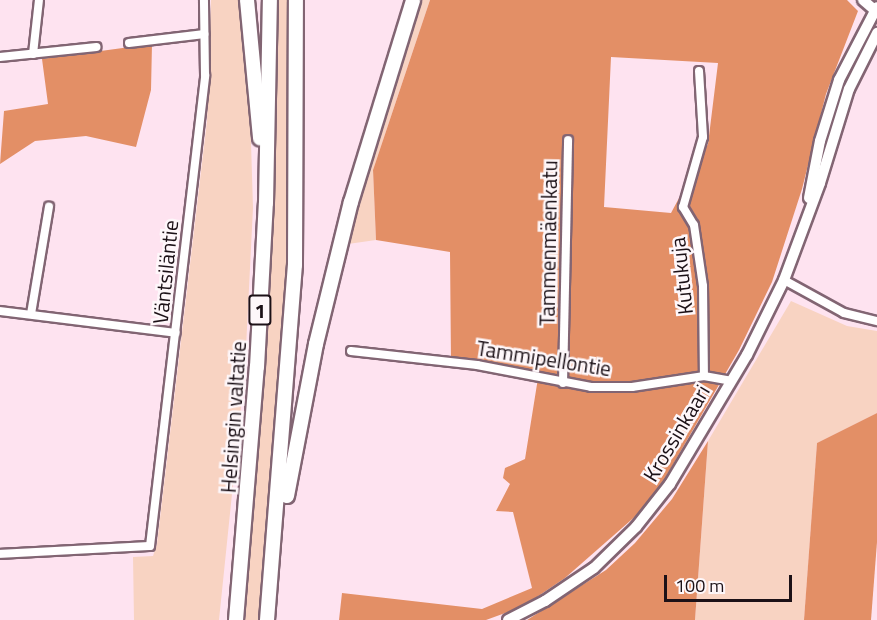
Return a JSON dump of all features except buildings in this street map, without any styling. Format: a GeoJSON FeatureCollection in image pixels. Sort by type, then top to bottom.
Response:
{"type":"FeatureCollection","features":[{"type":"Feature","properties":{"kind":"highway"},"geometry":{"type":"LineString","coordinates":[[248,0],[266,203]]}},
{"type":"Feature","properties":{"kind":"highway","name":"Helsingin valtatie"},"geometry":{"type":"LineString","coordinates":[[236,620],[247,519],[266,203],[270,0]]}},
{"type":"Feature","properties":{"kind":"highway","name":"1"},"geometry":{"type":"LineString","coordinates":[[267,620],[275,557],[295,265],[296,0]]}},
{"type":"Feature","properties":{"kind":"highway"},"geometry":{"type":"LineString","coordinates":[[275,557],[316,344],[348,213],[413,0]]}},
{"type":"Feature","properties":{"kind":"street"},"geometry":{"type":"LineString","coordinates":[[33,54],[39,0]]}},
{"type":"Feature","properties":{"kind":"street","name":"Väntsiläntie"},"geometry":{"type":"LineString","coordinates":[[0,554],[150,546],[205,75],[204,0]]}},
{"type":"Feature","properties":{"kind":"street"},"geometry":{"type":"LineString","coordinates":[[863,0],[876,9]]}},
{"type":"Feature","properties":{"kind":"street","name":"Krossinkaari"},"geometry":{"type":"LineString","coordinates":[[808,211],[820,141],[833,100],[876,9]]}},
{"type":"Feature","properties":{"kind":"street","name":"Krossinkaari"},"geometry":{"type":"LineString","coordinates":[[508,620],[569,586],[636,527],[670,484],[731,381],[784,280],[820,183],[849,88],[877,33]]}},
{"type":"Feature","properties":{"kind":"street"},"geometry":{"type":"LineString","coordinates":[[129,43],[204,34]]}},
{"type":"Feature","properties":{"kind":"street"},"geometry":{"type":"LineString","coordinates":[[0,57],[96,46]]}},
{"type":"Feature","properties":{"kind":"street","name":"Kutukuja"},"geometry":{"type":"LineString","coordinates":[[699,70],[703,137],[683,207],[694,225],[701,265],[704,376]]}},
{"type":"Feature","properties":{"kind":"street","name":"Tammenmäenkatu"},"geometry":{"type":"LineString","coordinates":[[563,383],[568,140]]}},
{"type":"Feature","properties":{"kind":"street"},"geometry":{"type":"LineString","coordinates":[[31,314],[49,206]]}},
{"type":"Feature","properties":{"kind":"street"},"geometry":{"type":"LineString","coordinates":[[784,280],[844,313],[877,321]]}},
{"type":"Feature","properties":{"kind":"street"},"geometry":{"type":"LineString","coordinates":[[0,311],[176,333]]}},
{"type":"Feature","properties":{"kind":"street","name":"Tammipellontie"},"geometry":{"type":"LineString","coordinates":[[351,351],[477,365],[563,383],[632,387],[704,376],[731,381]]}},
{"type":"Feature","properties":{"kind":"shaded area"},"geometry":{"type":"Polygon","coordinates":[[[211,0],[242,0],[248,44],[253,208],[245,368],[219,620],[134,620],[133,557],[153,556],[157,544],[207,121],[211,0]]]}},
{"type":"Feature","properties":{"kind":"shaded area"},"geometry":{"type":"Polygon","coordinates":[[[276,0],[288,0],[289,239],[284,353],[260,620],[243,620],[266,353],[276,0]]]}},
{"type":"Feature","properties":{"kind":"shaded area"},"geometry":{"type":"Polygon","coordinates":[[[420,0],[430,0],[373,170],[376,240],[348,244],[367,168],[420,0]]]}},
{"type":"Feature","properties":{"kind":"shaded area"},"geometry":{"type":"Polygon","coordinates":[[[430,0],[847,0],[858,11],[826,94],[802,189],[772,282],[739,350],[664,480],[638,514],[565,578],[522,607],[486,620],[339,620],[342,593],[482,609],[532,588],[513,512],[496,511],[510,484],[503,478],[505,468],[525,459],[538,378],[451,362],[450,252],[376,240],[373,170],[430,0]],[[611,57],[604,207],[671,213],[708,144],[718,63],[611,57]]]}},
{"type":"Feature","properties":{"kind":"shaded area"},"geometry":{"type":"Polygon","coordinates":[[[152,44],[151,90],[136,147],[86,136],[35,141],[0,164],[4,111],[48,104],[42,59],[152,44]]]}},
{"type":"Feature","properties":{"kind":"shaded area"},"geometry":{"type":"Polygon","coordinates":[[[791,301],[847,326],[877,331],[877,413],[817,443],[804,620],[695,620],[708,441],[791,301]]]}},
{"type":"Feature","properties":{"kind":"shaded area"},"geometry":{"type":"Polygon","coordinates":[[[877,413],[877,542],[871,620],[804,620],[817,443],[877,413]]]}},
{"type":"Feature","properties":{"kind":"shaded area"},"geometry":{"type":"Polygon","coordinates":[[[708,441],[695,620],[527,620],[606,570],[635,543],[672,499],[708,441]]]}}]}
